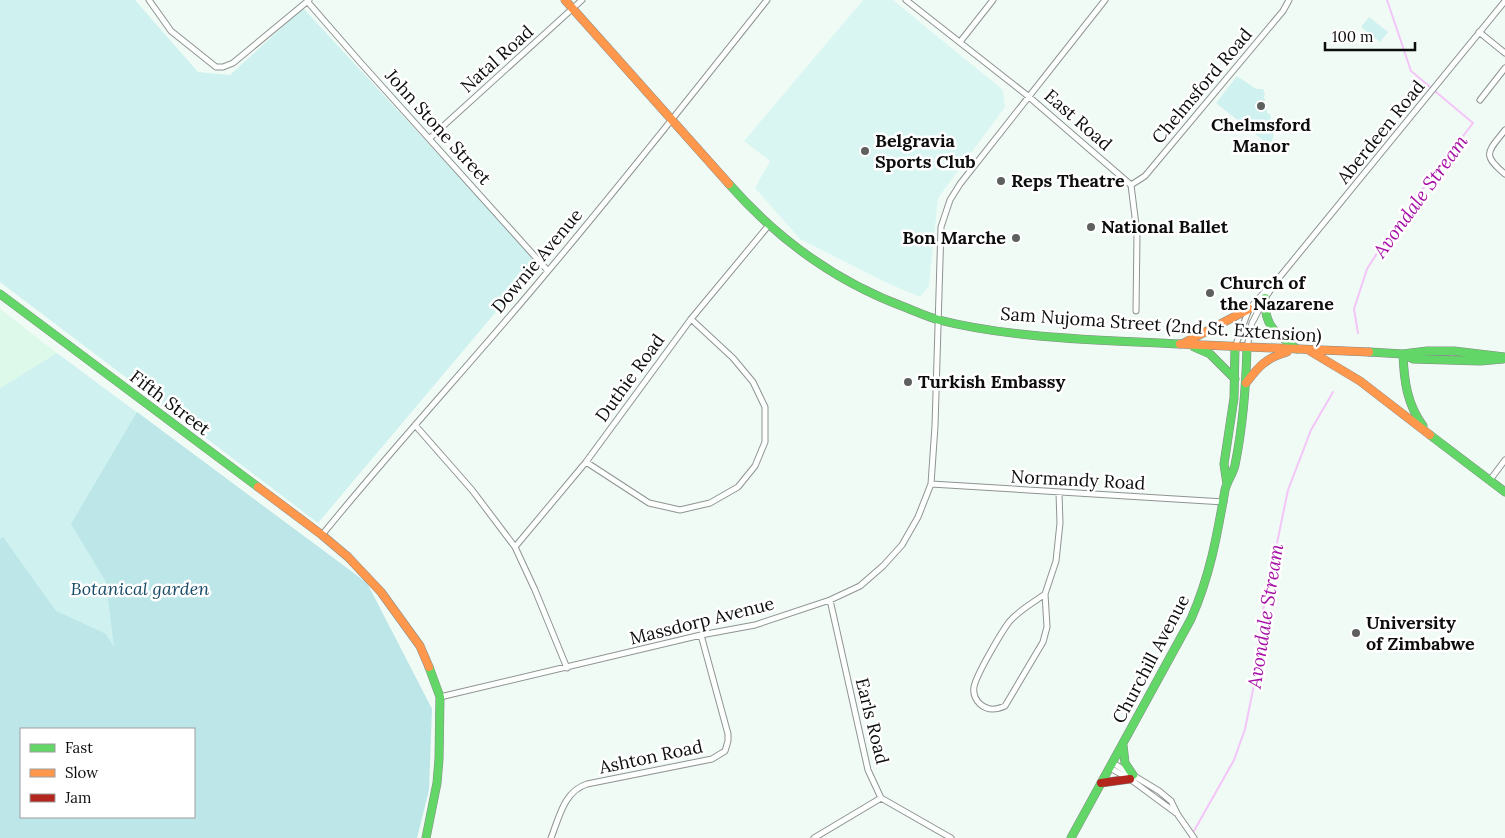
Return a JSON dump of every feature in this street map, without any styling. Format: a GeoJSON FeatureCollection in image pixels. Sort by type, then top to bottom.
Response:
{"type":"FeatureCollection","features":[{"type":"Feature","properties":{"kind":"main road","name":"Sam Nujoma Street (2nd St. Extension)"},"geometry":{"type":"LineString","coordinates":[[564,0],[738,194],[769,225],[792,246],[835,275],[890,302],[938,320],[1006,332],[1096,340],[1403,354],[1413,359],[1480,361],[1505,358]]}},
{"type":"Feature","properties":{"kind":"main road","name":"Fifth Street"},"geometry":{"type":"LineString","coordinates":[[0,294],[322,535],[348,557],[381,592],[420,646],[440,697],[439,768],[426,838]]}},
{"type":"Feature","properties":{"kind":"main road"},"geometry":{"type":"LineString","coordinates":[[1265,298],[1265,314],[1272,327],[1277,334],[1297,349]]}},
{"type":"Feature","properties":{"kind":"main road"},"geometry":{"type":"LineString","coordinates":[[1184,343],[1249,309]]}},
{"type":"Feature","properties":{"kind":"main road"},"geometry":{"type":"LineString","coordinates":[[1184,343],[1210,354],[1235,379]]}},
{"type":"Feature","properties":{"kind":"main road","name":"Churchill Avenue"},"geometry":{"type":"LineString","coordinates":[[1227,484],[1224,477],[1224,464],[1234,399],[1235,347]]}},
{"type":"Feature","properties":{"kind":"main road","name":"Churchill Avenue"},"geometry":{"type":"LineString","coordinates":[[1072,838],[1200,601],[1212,566],[1227,484],[1235,466],[1246,382],[1247,347]]}},
{"type":"Feature","properties":{"kind":"main road"},"geometry":{"type":"LineString","coordinates":[[1246,382],[1264,361],[1271,356],[1297,349]]}},
{"type":"Feature","properties":{"kind":"main road"},"geometry":{"type":"LineString","coordinates":[[1308,350],[1360,381],[1505,492]]}},
{"type":"Feature","properties":{"kind":"main road"},"geometry":{"type":"LineString","coordinates":[[1403,354],[1406,396],[1414,414],[1430,435]]}},
{"type":"Feature","properties":{"kind":"main road"},"geometry":{"type":"LineString","coordinates":[[1101,783],[1131,777],[1125,763],[1123,743]]}},
{"type":"Feature","properties":{"kind":"street"},"geometry":{"type":"LineString","coordinates":[[149,0],[171,31],[216,67],[223,67],[233,63],[308,1]]}},
{"type":"Feature","properties":{"kind":"street","name":"Natal Road"},"geometry":{"type":"LineString","coordinates":[[430,138],[582,0]]}},
{"type":"Feature","properties":{"kind":"street","name":"Downie Avenue"},"geometry":{"type":"LineString","coordinates":[[322,535],[370,476],[548,271],[672,121],[767,0]]}},
{"type":"Feature","properties":{"kind":"street","name":"East Road"},"geometry":{"type":"LineString","coordinates":[[906,0],[1028,96],[1131,184]]}},
{"type":"Feature","properties":{"kind":"street"},"geometry":{"type":"LineString","coordinates":[[960,42],[993,0]]}},
{"type":"Feature","properties":{"kind":"street","name":"Massdorp Avenue"},"geometry":{"type":"LineString","coordinates":[[440,697],[701,635],[755,625],[830,600],[860,586],[883,566],[902,545],[918,517],[931,484],[935,426],[941,227],[950,200],[960,184],[1028,96],[1105,0]]}},
{"type":"Feature","properties":{"kind":"street","name":"Chelmsford Road"},"geometry":{"type":"LineString","coordinates":[[1131,184],[1145,176],[1274,22],[1289,0]]}},
{"type":"Feature","properties":{"kind":"street","name":"John Stone Street"},"geometry":{"type":"LineString","coordinates":[[308,1],[360,62],[548,271]]}},
{"type":"Feature","properties":{"kind":"street","name":"Aberdeen Road"},"geometry":{"type":"LineString","coordinates":[[1247,347],[1252,323],[1265,298],[1278,279],[1398,135],[1422,102],[1505,1]]}},
{"type":"Feature","properties":{"kind":"street"},"geometry":{"type":"LineString","coordinates":[[1479,32],[1505,54]]}},
{"type":"Feature","properties":{"kind":"street"},"geometry":{"type":"LineString","coordinates":[[1480,100],[1505,68]]}},
{"type":"Feature","properties":{"kind":"street"},"geometry":{"type":"LineString","coordinates":[[1505,130],[1489,150],[1488,156],[1493,164],[1505,174]]}},
{"type":"Feature","properties":{"kind":"street"},"geometry":{"type":"LineString","coordinates":[[1131,184],[1137,233],[1136,311]]}},
{"type":"Feature","properties":{"kind":"street","name":"Duthie Road"},"geometry":{"type":"LineString","coordinates":[[515,547],[586,462],[691,318],[769,225]]}},
{"type":"Feature","properties":{"kind":"street","name":"Aberdeen Road"},"geometry":{"type":"LineString","coordinates":[[1235,347],[1249,309],[1278,279]]}},
{"type":"Feature","properties":{"kind":"street"},"geometry":{"type":"LineString","coordinates":[[586,462],[649,503],[680,510],[710,503],[738,487],[755,466],[765,442],[765,407],[753,382],[733,358],[691,318]]}},
{"type":"Feature","properties":{"kind":"street"},"geometry":{"type":"LineString","coordinates":[[415,425],[472,490],[515,547],[536,590],[567,668]]}},
{"type":"Feature","properties":{"kind":"street"},"geometry":{"type":"LineString","coordinates":[[1490,480],[1505,460]]}},
{"type":"Feature","properties":{"kind":"street","name":"Normandy Road"},"geometry":{"type":"LineString","coordinates":[[931,484],[1224,502]]}},
{"type":"Feature","properties":{"kind":"street"},"geometry":{"type":"LineString","coordinates":[[1045,594],[1019,612],[1009,623],[977,677],[973,688],[975,698],[988,709],[996,710],[1005,706],[1043,642],[1047,627],[1045,594],[1056,561],[1060,523],[1059,493]]}},
{"type":"Feature","properties":{"kind":"street","name":"Earls Road"},"geometry":{"type":"LineString","coordinates":[[830,600],[868,770],[881,798]]}},
{"type":"Feature","properties":{"kind":"street","name":"Ashton Road"},"geometry":{"type":"LineString","coordinates":[[551,838],[564,804],[576,789],[588,784],[712,760],[725,751],[728,734],[701,635]]}},
{"type":"Feature","properties":{"kind":"street"},"geometry":{"type":"LineString","coordinates":[[1112,765],[1131,777],[1178,815],[1194,838]]}},
{"type":"Feature","properties":{"kind":"street"},"geometry":{"type":"LineString","coordinates":[[814,838],[881,798],[951,838]]}},
{"type":"Feature","properties":{"kind":"green space"},"geometry":{"type":"Polygon","coordinates":[[[0,0],[135,0],[198,72],[230,75],[303,8],[538,262],[318,523],[0,282],[0,0]]]}},
{"type":"Feature","properties":{"kind":"green space"},"geometry":{"type":"Polygon","coordinates":[[[1369,17],[1388,32],[1380,42],[1361,27],[1369,17]]]}},
{"type":"Feature","properties":{"kind":"green space"},"geometry":{"type":"Polygon","coordinates":[[[1237,76],[1256,89],[1263,89],[1267,113],[1270,114],[1273,130],[1273,138],[1269,145],[1216,103],[1237,76]]]}},
{"type":"Feature","properties":{"kind":"green space"},"geometry":{"type":"Polygon","coordinates":[[[0,309],[57,353],[0,388],[0,309]]]}},
{"type":"Feature","properties":{"kind":"green space","name":"Botanical garden"},"geometry":{"type":"Polygon","coordinates":[[[57,353],[367,583],[432,709],[417,838],[0,838],[0,388],[57,353]]]}},
{"type":"Feature","properties":{"kind":"green space","name":"Botanical garden"},"geometry":{"type":"Polygon","coordinates":[[[137,412],[367,583],[432,709],[429,790],[417,838],[0,838],[0,539],[3,537],[56,611],[106,634],[114,647],[106,582],[71,524],[137,412]]]}},
{"type":"Feature","properties":{"kind":"shaded area","name":"Belgravia Sports Club"},"geometry":{"type":"Polygon","coordinates":[[[863,0],[893,0],[1003,90],[1005,107],[938,198],[929,286],[920,297],[887,283],[800,239],[755,188],[770,161],[744,141],[863,0]]]}},
{"type":"Feature","properties":{"kind":"waterway","name":"Avondale Stream"},"geometry":{"type":"LineString","coordinates":[[1358,333],[1354,309],[1367,269],[1391,231],[1473,123],[1411,71],[1387,0]]}},
{"type":"Feature","properties":{"kind":"waterway","name":"Avondale Stream"},"geometry":{"type":"LineString","coordinates":[[1190,838],[1234,760],[1245,729],[1254,685],[1259,630],[1288,490],[1311,430],[1333,392]]}},
{"type":"Feature","properties":{"kind":"traffic: fast"},"geometry":{"type":"LineString","coordinates":[[729,184],[768,224],[810,258],[856,286],[881,298],[939,320],[1028,335],[1180,344]]}},
{"type":"Feature","properties":{"kind":"traffic: fast"},"geometry":{"type":"LineString","coordinates":[[0,294],[258,487]]}},
{"type":"Feature","properties":{"kind":"traffic: fast"},"geometry":{"type":"LineString","coordinates":[[1265,298],[1265,308],[1269,323],[1277,333],[1297,349]]}},
{"type":"Feature","properties":{"kind":"traffic: fast"},"geometry":{"type":"LineString","coordinates":[[1194,347],[1210,354],[1235,379]]}},
{"type":"Feature","properties":{"kind":"traffic: fast"},"geometry":{"type":"LineString","coordinates":[[1227,484],[1224,464],[1234,398],[1235,347]]}},
{"type":"Feature","properties":{"kind":"traffic: fast"},"geometry":{"type":"LineString","coordinates":[[1071,838],[1198,603],[1212,556],[1225,490],[1235,465],[1244,406],[1247,347]]}},
{"type":"Feature","properties":{"kind":"traffic: fast"},"geometry":{"type":"LineString","coordinates":[[1369,352],[1403,354],[1427,351],[1454,351],[1505,357]]}},
{"type":"Feature","properties":{"kind":"traffic: fast"},"geometry":{"type":"LineString","coordinates":[[1403,354],[1413,359],[1480,361],[1503,359]]}},
{"type":"Feature","properties":{"kind":"traffic: fast"},"geometry":{"type":"LineString","coordinates":[[1403,354],[1407,392],[1413,409],[1423,426]]}},
{"type":"Feature","properties":{"kind":"traffic: fast"},"geometry":{"type":"LineString","coordinates":[[1430,435],[1505,492]]}},
{"type":"Feature","properties":{"kind":"traffic: fast"},"geometry":{"type":"LineString","coordinates":[[426,838],[437,783],[439,759],[440,697],[429,667]]}},
{"type":"Feature","properties":{"kind":"traffic: fast"},"geometry":{"type":"LineString","coordinates":[[1123,745],[1125,763],[1133,775]]}},
{"type":"Feature","properties":{"kind":"traffic: slow"},"geometry":{"type":"LineString","coordinates":[[565,0],[729,184]]}},
{"type":"Feature","properties":{"kind":"traffic: slow"},"geometry":{"type":"LineString","coordinates":[[1184,343],[1249,309]]}},
{"type":"Feature","properties":{"kind":"traffic: slow"},"geometry":{"type":"LineString","coordinates":[[1180,344],[1369,352]]}},
{"type":"Feature","properties":{"kind":"traffic: slow"},"geometry":{"type":"LineString","coordinates":[[1310,351],[1360,381],[1430,435]]}},
{"type":"Feature","properties":{"kind":"traffic: slow"},"geometry":{"type":"LineString","coordinates":[[1246,383],[1264,363],[1287,352]]}},
{"type":"Feature","properties":{"kind":"traffic: slow"},"geometry":{"type":"LineString","coordinates":[[258,487],[348,557],[381,592],[420,646],[429,667]]}},
{"type":"Feature","properties":{"kind":"traffic: jam"},"geometry":{"type":"LineString","coordinates":[[1101,783],[1130,779]]}},
{"type":"Feature","properties":{"kind":"place","name":"Chelmsford Manor"},"geometry":{"type":"Point","coordinates":[1261,106]}},
{"type":"Feature","properties":{"kind":"place","name":"Belgravia Sports Club"},"geometry":{"type":"Point","coordinates":[865,151]}},
{"type":"Feature","properties":{"kind":"place","name":"Reps Theatre"},"geometry":{"type":"Point","coordinates":[1001,181]}},
{"type":"Feature","properties":{"kind":"place","name":"National Ballet"},"geometry":{"type":"Point","coordinates":[1091,227]}},
{"type":"Feature","properties":{"kind":"place","name":"Bon Marche"},"geometry":{"type":"Point","coordinates":[1016,238]}},
{"type":"Feature","properties":{"kind":"place","name":"Church of the Nazarene"},"geometry":{"type":"Point","coordinates":[1210,293]}},
{"type":"Feature","properties":{"kind":"place","name":"Turkish Embassy"},"geometry":{"type":"Point","coordinates":[908,382]}},
{"type":"Feature","properties":{"kind":"place","name":"University of Zimbabwe"},"geometry":{"type":"Point","coordinates":[1356,633]}}]}
